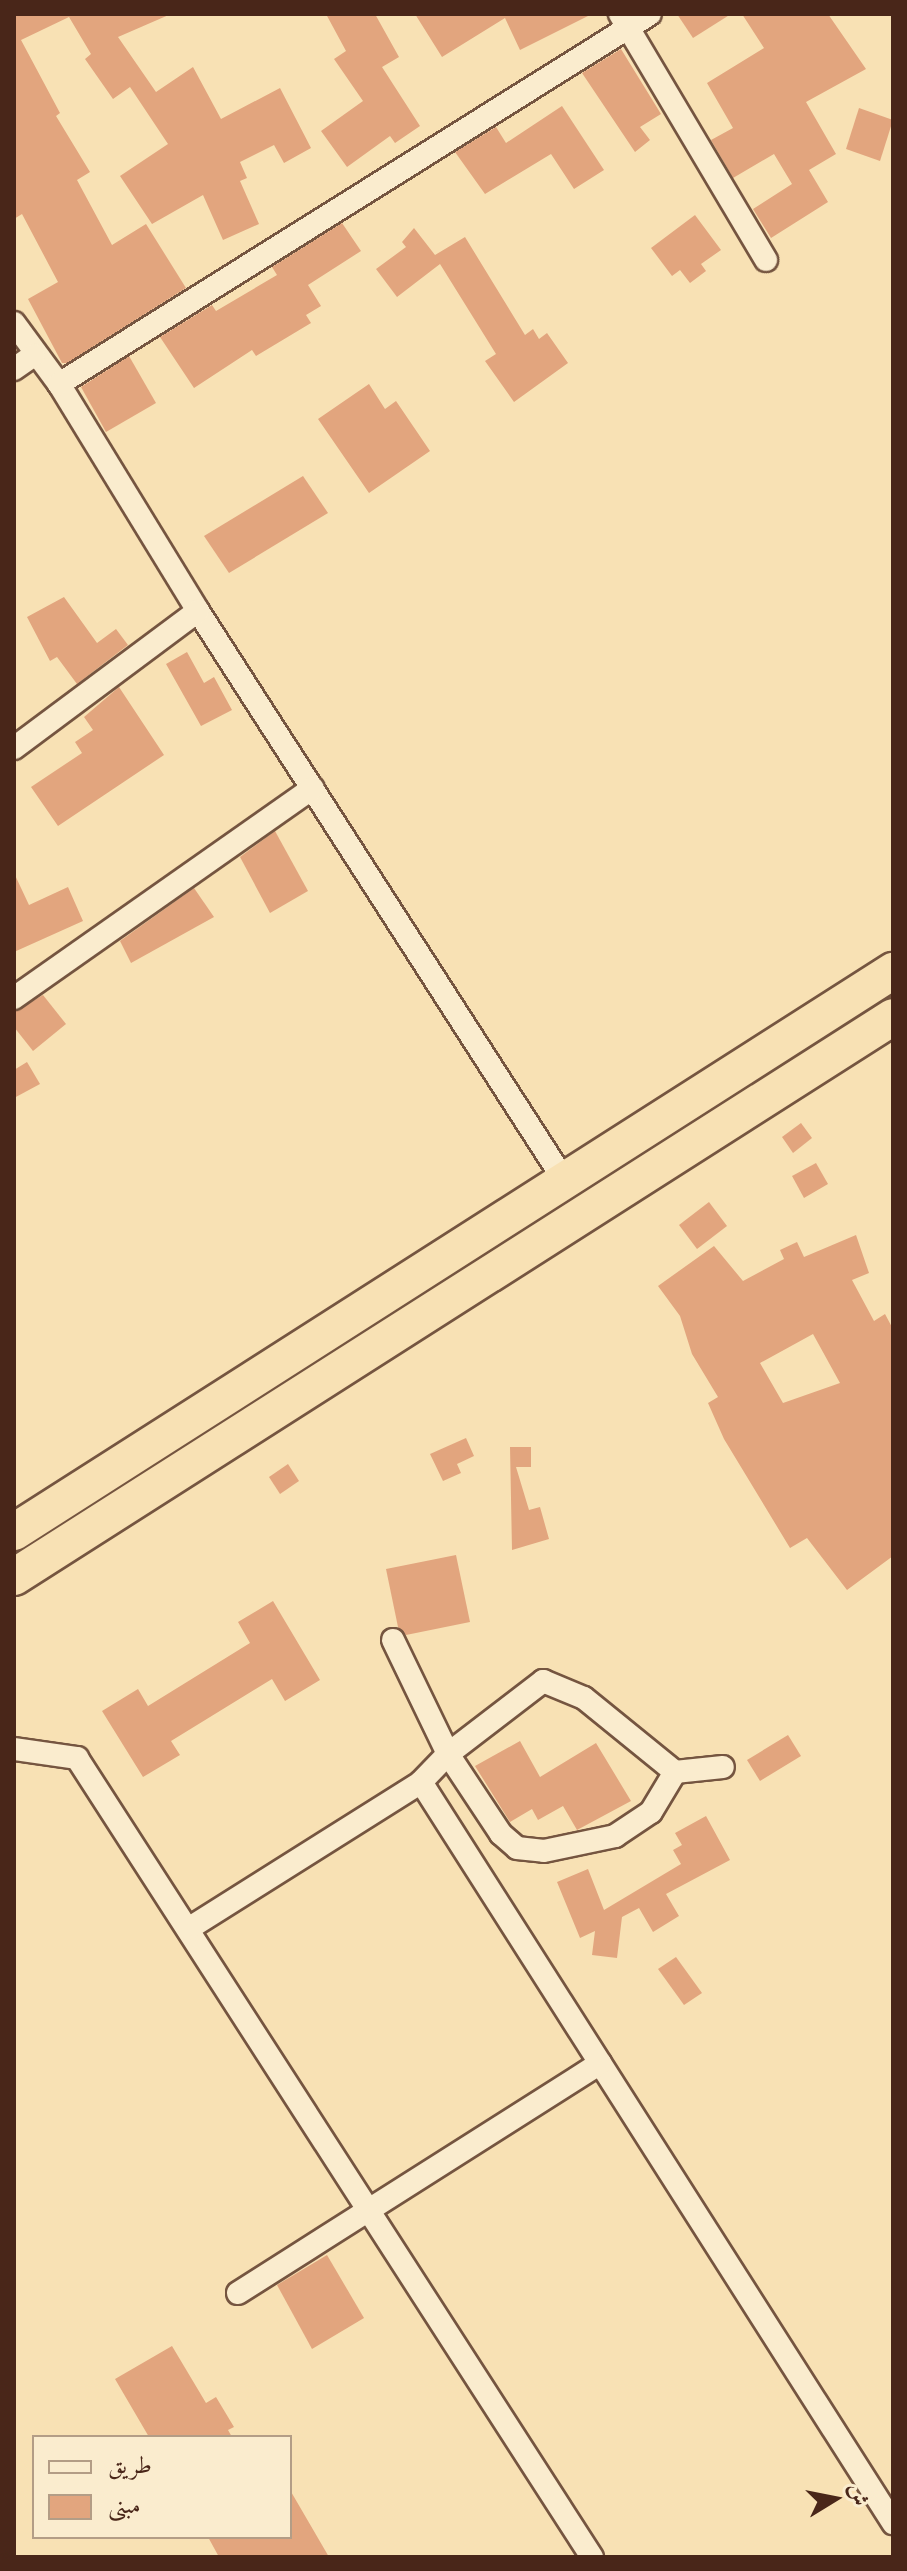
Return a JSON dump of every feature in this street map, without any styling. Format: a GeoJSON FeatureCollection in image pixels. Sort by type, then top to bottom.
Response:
{"type":"FeatureCollection","features":[{"type":"Feature","properties":{"kind":"highway"},"geometry":{"type":"LineString","coordinates":[[14,1532],[893,971]]}},
{"type":"Feature","properties":{"kind":"highway"},"geometry":{"type":"LineString","coordinates":[[14,1577],[893,1017]]}},
{"type":"Feature","properties":{"kind":"street"},"geometry":{"type":"LineString","coordinates":[[59,384],[624,21],[650,14]]}},
{"type":"Feature","properties":{"kind":"street"},"geometry":{"type":"LineString","coordinates":[[624,21],[766,260]]}},
{"type":"Feature","properties":{"kind":"street"},"geometry":{"type":"LineString","coordinates":[[14,323],[34,355],[59,384],[198,611],[564,1180]]}},
{"type":"Feature","properties":{"kind":"street"},"geometry":{"type":"LineString","coordinates":[[14,369],[34,355]]}},
{"type":"Feature","properties":{"kind":"street"},"geometry":{"type":"LineString","coordinates":[[14,748],[198,611]]}},
{"type":"Feature","properties":{"kind":"street"},"geometry":{"type":"LineString","coordinates":[[14,998],[313,788]]}},
{"type":"Feature","properties":{"kind":"street"},"geometry":{"type":"LineString","coordinates":[[393,1640],[448,1754],[501,1834],[517,1848],[544,1851],[615,1836],[651,1812],[675,1772]]}},
{"type":"Feature","properties":{"kind":"street"},"geometry":{"type":"LineString","coordinates":[[188,1929],[421,1782],[448,1754],[543,1681],[584,1698],[675,1772],[723,1767]]}},
{"type":"Feature","properties":{"kind":"street"},"geometry":{"type":"LineString","coordinates":[[14,1749],[77,1758],[592,2557]]}},
{"type":"Feature","properties":{"kind":"street"},"geometry":{"type":"LineString","coordinates":[[421,1782],[893,2523]]}},
{"type":"Feature","properties":{"kind":"street"},"geometry":{"type":"LineString","coordinates":[[238,2293],[600,2063]]}},
{"type":"Feature","properties":{"kind":"building"},"geometry":{"type":"Polygon","coordinates":[[[14,14],[171,14],[118,37],[156,92],[193,67],[221,119],[280,88],[311,148],[284,163],[274,145],[240,162],[247,178],[240,181],[259,224],[223,240],[203,195],[152,224],[120,176],[168,144],[130,87],[113,99],[85,59],[91,54],[69,17],[21,40],[60,113],[56,116],[90,172],[77,180],[112,245],[146,224],[186,288],[67,363],[62,363],[28,299],[58,282],[22,214],[14,219],[14,14]]]}},
{"type":"Feature","properties":{"kind":"building"},"geometry":{"type":"Polygon","coordinates":[[[326,14],[375,14],[399,57],[382,67],[420,126],[395,143],[390,136],[347,167],[321,131],[363,101],[334,59],[346,51],[326,14]]]}},
{"type":"Feature","properties":{"kind":"building"},"geometry":{"type":"Polygon","coordinates":[[[415,14],[592,14],[520,50],[505,18],[442,57],[415,14]]]}},
{"type":"Feature","properties":{"kind":"building"},"geometry":{"type":"Polygon","coordinates":[[[677,14],[731,14],[693,38],[677,14]]]}},
{"type":"Feature","properties":{"kind":"building"},"geometry":{"type":"Polygon","coordinates":[[[742,14],[828,14],[866,69],[806,102],[836,154],[809,170],[828,202],[771,238],[753,209],[792,184],[774,154],[733,178],[711,140],[733,128],[707,83],[764,48],[742,14]]]}},
{"type":"Feature","properties":{"kind":"building"},"geometry":{"type":"Polygon","coordinates":[[[621,49],[661,114],[640,127],[650,140],[635,152],[582,73],[621,49]]]}},
{"type":"Feature","properties":{"kind":"building"},"geometry":{"type":"Polygon","coordinates":[[[562,106],[604,170],[574,189],[551,154],[485,194],[455,152],[496,127],[506,143],[562,106]]]}},
{"type":"Feature","properties":{"kind":"building"},"geometry":{"type":"Polygon","coordinates":[[[859,108],[893,120],[880,161],[846,149],[859,108]]]}},
{"type":"Feature","properties":{"kind":"building"},"geometry":{"type":"Polygon","coordinates":[[[695,215],[721,250],[701,264],[706,271],[690,283],[680,270],[672,276],[651,248],[695,215]]]}},
{"type":"Feature","properties":{"kind":"building"},"geometry":{"type":"Polygon","coordinates":[[[342,223],[361,251],[308,285],[321,306],[306,315],[311,323],[256,356],[252,350],[194,388],[160,337],[212,305],[216,311],[277,275],[272,267],[342,223]]]}},
{"type":"Feature","properties":{"kind":"building"},"geometry":{"type":"Polygon","coordinates":[[[414,228],[435,255],[465,237],[525,335],[533,329],[539,339],[547,333],[568,363],[514,402],[485,361],[496,354],[440,264],[397,297],[376,269],[406,247],[402,242],[414,228]]]}},
{"type":"Feature","properties":{"kind":"building"},"geometry":{"type":"Polygon","coordinates":[[[129,356],[156,403],[106,432],[81,387],[129,356]]]}},
{"type":"Feature","properties":{"kind":"building"},"geometry":{"type":"Polygon","coordinates":[[[369,384],[385,409],[396,401],[430,451],[369,493],[318,419],[369,384]]]}},
{"type":"Feature","properties":{"kind":"building"},"geometry":{"type":"Polygon","coordinates":[[[303,476],[328,513],[229,573],[204,536],[303,476]]]}},
{"type":"Feature","properties":{"kind":"building"},"geometry":{"type":"Polygon","coordinates":[[[64,597],[97,643],[116,629],[128,645],[77,684],[57,657],[50,661],[27,617],[64,597]]]}},
{"type":"Feature","properties":{"kind":"building"},"geometry":{"type":"Polygon","coordinates":[[[187,652],[204,683],[214,677],[232,710],[201,726],[166,664],[187,652]]]}},
{"type":"Feature","properties":{"kind":"building"},"geometry":{"type":"Polygon","coordinates":[[[119,687],[164,755],[58,826],[31,787],[82,753],[75,742],[93,730],[84,717],[119,687]]]}},
{"type":"Feature","properties":{"kind":"building"},"geometry":{"type":"Polygon","coordinates":[[[275,831],[308,891],[270,913],[240,857],[275,831]]]}},
{"type":"Feature","properties":{"kind":"building"},"geometry":{"type":"Polygon","coordinates":[[[14,873],[29,905],[68,887],[83,921],[14,952],[14,873]]]}},
{"type":"Feature","properties":{"kind":"building"},"geometry":{"type":"Polygon","coordinates":[[[194,888],[214,917],[131,963],[120,941],[194,888]]]}},
{"type":"Feature","properties":{"kind":"building"},"geometry":{"type":"Polygon","coordinates":[[[43,995],[66,1024],[33,1051],[14,1027],[14,1012],[43,995]]]}},
{"type":"Feature","properties":{"kind":"building"},"geometry":{"type":"Polygon","coordinates":[[[27,1062],[40,1084],[14,1098],[14,1070],[27,1062]]]}},
{"type":"Feature","properties":{"kind":"building"},"geometry":{"type":"Polygon","coordinates":[[[801,1123],[812,1138],[793,1153],[782,1137],[801,1123]]]}},
{"type":"Feature","properties":{"kind":"building"},"geometry":{"type":"Polygon","coordinates":[[[816,1163],[828,1184],[804,1198],[792,1176],[816,1163]]]}},
{"type":"Feature","properties":{"kind":"building"},"geometry":{"type":"Polygon","coordinates":[[[709,1202],[727,1226],[697,1249],[679,1225],[709,1202]]]}},
{"type":"Feature","properties":{"kind":"building"},"geometry":{"type":"Polygon","coordinates":[[[856,1235],[869,1273],[852,1280],[874,1321],[885,1314],[893,1329],[893,1556],[847,1590],[807,1538],[790,1548],[724,1439],[708,1403],[718,1397],[692,1354],[680,1316],[658,1286],[714,1246],[743,1281],[784,1259],[780,1250],[797,1242],[804,1257],[856,1235]],[[813,1334],[760,1363],[783,1403],[840,1383],[813,1334]]]}},
{"type":"Feature","properties":{"kind":"building"},"geometry":{"type":"Polygon","coordinates":[[[466,1438],[474,1456],[457,1464],[461,1473],[443,1481],[430,1454],[466,1438]]]}},
{"type":"Feature","properties":{"kind":"building"},"geometry":{"type":"Polygon","coordinates":[[[510,1447],[531,1447],[531,1467],[516,1467],[529,1510],[540,1507],[549,1539],[512,1550],[510,1447]]]}},
{"type":"Feature","properties":{"kind":"building"},"geometry":{"type":"Polygon","coordinates":[[[288,1464],[299,1481],[280,1494],[269,1477],[288,1464]]]}},
{"type":"Feature","properties":{"kind":"building"},"geometry":{"type":"Polygon","coordinates":[[[456,1555],[470,1622],[406,1635],[398,1627],[386,1569],[456,1555]]]}},
{"type":"Feature","properties":{"kind":"building"},"geometry":{"type":"Polygon","coordinates":[[[273,1601],[320,1680],[285,1701],[272,1679],[171,1741],[180,1755],[143,1777],[102,1711],[138,1689],[148,1706],[250,1643],[238,1622],[273,1601]]]}},
{"type":"Feature","properties":{"kind":"building"},"geometry":{"type":"Polygon","coordinates":[[[788,1735],[801,1756],[760,1781],[747,1760],[788,1735]]]}},
{"type":"Feature","properties":{"kind":"building"},"geometry":{"type":"Polygon","coordinates":[[[520,1741],[540,1777],[596,1743],[631,1801],[577,1830],[563,1806],[538,1820],[532,1809],[510,1822],[475,1766],[520,1741]]]}},
{"type":"Feature","properties":{"kind":"building"},"geometry":{"type":"Polygon","coordinates":[[[706,1816],[730,1860],[666,1894],[679,1916],[653,1932],[639,1908],[622,1917],[617,1958],[592,1955],[595,1931],[580,1938],[557,1882],[588,1869],[604,1910],[681,1864],[673,1850],[682,1845],[675,1833],[706,1816]]]}},
{"type":"Feature","properties":{"kind":"building"},"geometry":{"type":"Polygon","coordinates":[[[676,1957],[702,1993],[684,2005],[658,1969],[676,1957]]]}},
{"type":"Feature","properties":{"kind":"building"},"geometry":{"type":"Polygon","coordinates":[[[327,2255],[364,2318],[312,2349],[277,2285],[327,2255]]]}},
{"type":"Feature","properties":{"kind":"building"},"geometry":{"type":"Polygon","coordinates":[[[172,2346],[206,2403],[216,2397],[234,2427],[228,2430],[231,2435],[148,2435],[115,2379],[172,2346]]]}},
{"type":"Feature","properties":{"kind":"building"},"geometry":{"type":"Polygon","coordinates":[[[292,2493],[329,2557],[219,2557],[209,2539],[292,2539],[292,2493]]]}}]}
